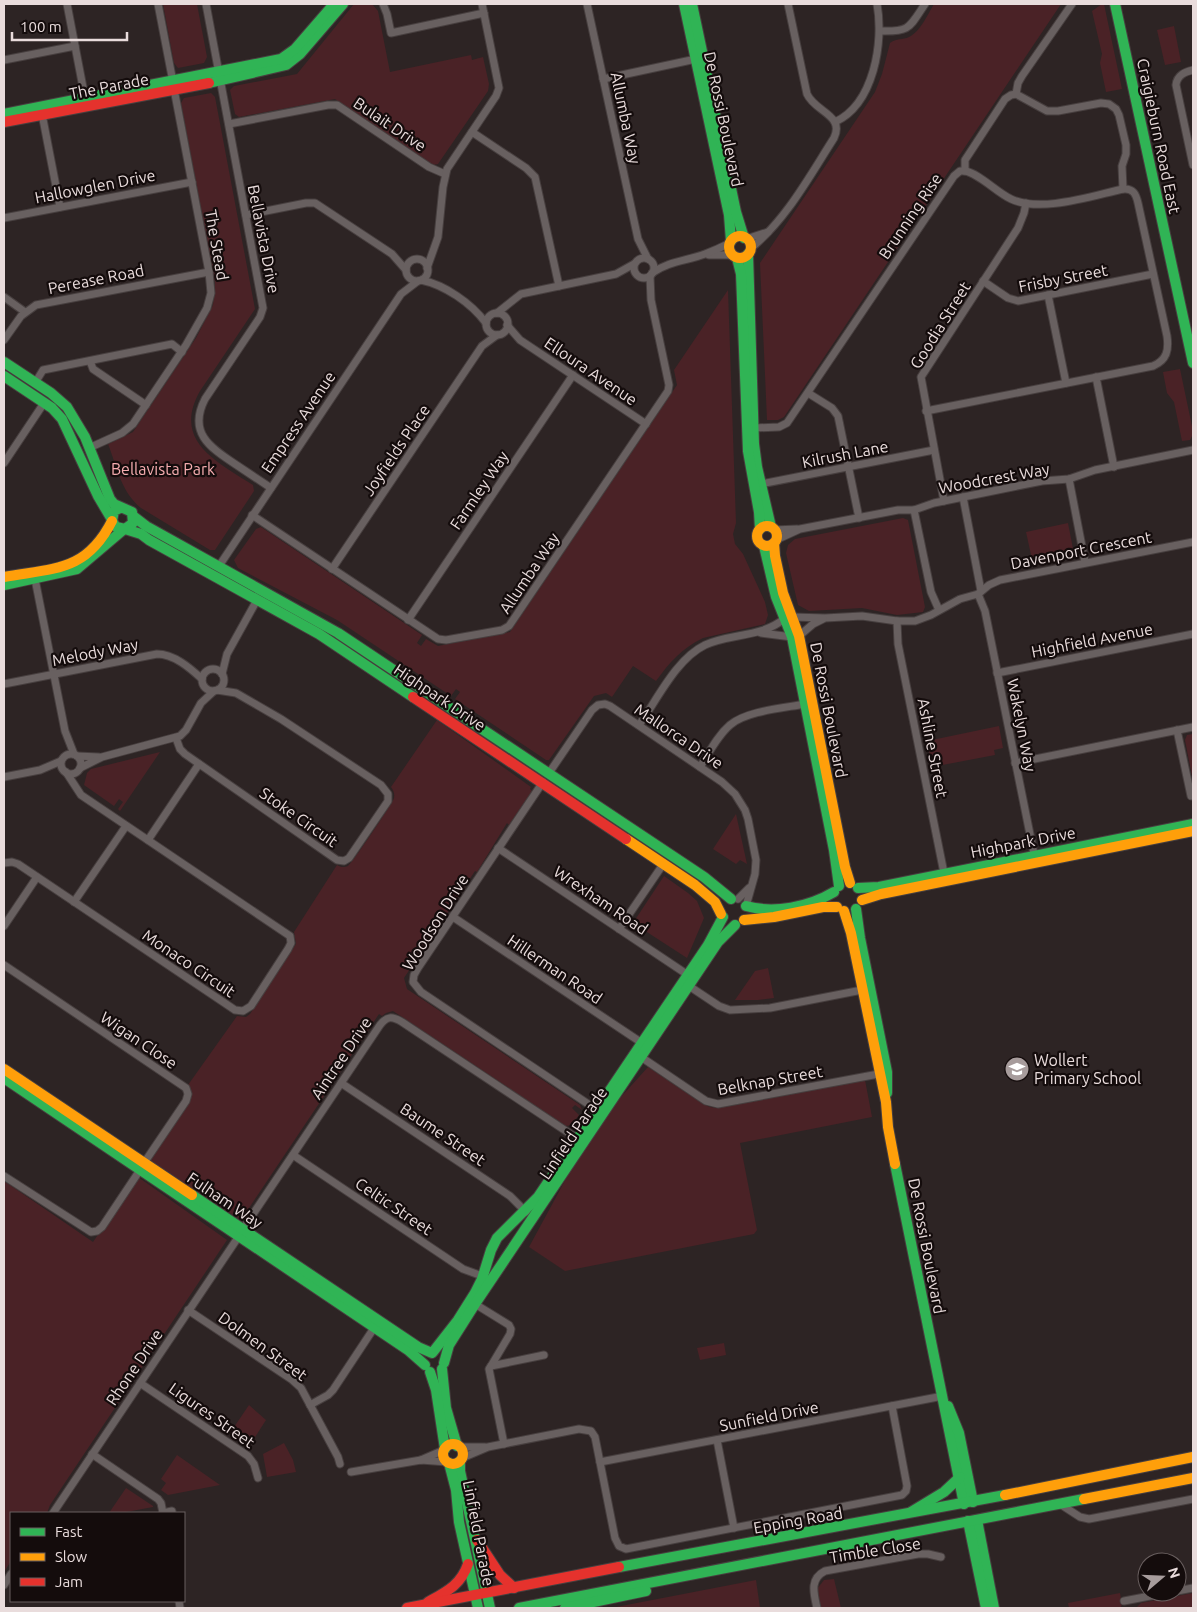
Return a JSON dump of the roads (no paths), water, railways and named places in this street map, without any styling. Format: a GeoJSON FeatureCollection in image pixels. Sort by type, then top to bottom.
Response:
{"type":"FeatureCollection","features":[{"type":"Feature","properties":{"kind":"street"},"geometry":{"type":"LineString","coordinates":[[67,4],[85,98]]}},
{"type":"Feature","properties":{"kind":"street","name":"The Stead"},"geometry":{"type":"LineString","coordinates":[[89,448],[126,430],[133,424],[182,352],[210,300],[208,272],[158,4]]}},
{"type":"Feature","properties":{"kind":"street","name":"Bellavista Drive"},"geometry":{"type":"LineString","coordinates":[[206,4],[246,215],[262,312],[205,399],[199,412],[199,420],[202,435],[210,446],[271,488]]}},
{"type":"Feature","properties":{"kind":"street"},"geometry":{"type":"LineString","coordinates":[[220,76],[287,56],[334,4]]}},
{"type":"Feature","properties":{"kind":"street"},"geometry":{"type":"LineString","coordinates":[[220,76],[244,74],[279,67],[291,62],[317,36],[343,4]]}},
{"type":"Feature","properties":{"kind":"street"},"geometry":{"type":"LineString","coordinates":[[382,4],[387,14],[391,33],[484,13]]}},
{"type":"Feature","properties":{"kind":"street"},"geometry":{"type":"LineString","coordinates":[[420,280],[424,278],[434,244],[438,237],[446,174],[496,96],[499,88],[482,4]]}},
{"type":"Feature","properties":{"kind":"street","name":"Allumba Way"},"geometry":{"type":"LineString","coordinates":[[587,4],[638,239],[649,260]]}},
{"type":"Feature","properties":{"kind":"street","name":"De Rossi Boulevard"},"geometry":{"type":"LineString","coordinates":[[684,4],[729,215],[731,242]]}},
{"type":"Feature","properties":{"kind":"street","name":"De Rossi Boulevard"},"geometry":{"type":"LineString","coordinates":[[692,4],[736,212],[745,238]]}},
{"type":"Feature","properties":{"kind":"street"},"geometry":{"type":"LineString","coordinates":[[703,255],[744,257],[780,220],[837,131],[836,122],[814,104],[809,97],[788,4]]}},
{"type":"Feature","properties":{"kind":"street"},"geometry":{"type":"LineString","coordinates":[[836,122],[851,113],[864,92],[874,68],[880,31],[877,4]]}},
{"type":"Feature","properties":{"kind":"street"},"geometry":{"type":"LineString","coordinates":[[880,31],[898,31],[907,28],[925,4]]}},
{"type":"Feature","properties":{"kind":"street","name":"Brunning Rise"},"geometry":{"type":"LineString","coordinates":[[754,428],[786,425],[954,176],[960,171],[965,171],[965,160],[1005,99],[1016,94],[1018,83],[1022,76],[1072,4]]}},
{"type":"Feature","properties":{"kind":"street","name":"Craigieburn Road East"},"geometry":{"type":"LineString","coordinates":[[1115,4],[1193,363]]}},
{"type":"Feature","properties":{"kind":"street"},"geometry":{"type":"LineString","coordinates":[[4,60],[75,46]]}},
{"type":"Feature","properties":{"kind":"street"},"geometry":{"type":"LineString","coordinates":[[603,79],[696,59]]}},
{"type":"Feature","properties":{"kind":"street"},"geometry":{"type":"LineString","coordinates":[[1193,70],[1178,77],[1176,85],[1193,161]]}},
{"type":"Feature","properties":{"kind":"street","name":"The Parade"},"geometry":{"type":"LineString","coordinates":[[4,122],[220,76]]}},
{"type":"Feature","properties":{"kind":"street","name":"The Parade"},"geometry":{"type":"LineString","coordinates":[[4,114],[85,98],[173,85]]}},
{"type":"Feature","properties":{"kind":"street"},"geometry":{"type":"LineString","coordinates":[[1016,94],[1047,111],[1058,111],[1101,103],[1109,104],[1116,108],[1126,145],[1126,154],[1122,166],[1123,189]]}},
{"type":"Feature","properties":{"kind":"street","name":"Bulait Drive"},"geometry":{"type":"LineString","coordinates":[[229,124],[328,105],[337,105],[430,167],[446,174]]}},
{"type":"Feature","properties":{"kind":"street"},"geometry":{"type":"LineString","coordinates":[[42,114],[60,207]]}},
{"type":"Feature","properties":{"kind":"street"},"geometry":{"type":"LineString","coordinates":[[472,132],[526,168],[535,177],[559,286]]}},
{"type":"Feature","properties":{"kind":"street"},"geometry":{"type":"LineString","coordinates":[[926,411],[1153,366],[1165,358],[1167,353],[1168,342],[1154,274],[1136,196],[1131,190],[1123,189],[1051,204],[1036,205],[1010,198],[965,171]]}},
{"type":"Feature","properties":{"kind":"street","name":"Hallowglen Drive"},"geometry":{"type":"LineString","coordinates":[[4,218],[192,182]]}},
{"type":"Feature","properties":{"kind":"street"},"geometry":{"type":"LineString","coordinates":[[246,215],[306,203],[315,203],[392,254],[411,279],[442,287]]}},
{"type":"Feature","properties":{"kind":"street","name":"Goodia Street"},"geometry":{"type":"LineString","coordinates":[[944,500],[921,382],[923,372],[1018,228],[1026,203]]}},
{"type":"Feature","properties":{"kind":"street"},"geometry":{"type":"LineString","coordinates":[[486,325],[488,317],[513,301],[520,294],[616,274],[639,277],[651,274],[661,266],[672,262],[703,255],[731,242],[737,237],[745,238],[769,232]]}},
{"type":"Feature","properties":{"kind":"street"},"geometry":{"type":"LineString","coordinates":[[745,238],[750,243],[748,277],[756,456],[772,528],[777,535],[775,542],[770,546],[764,546],[757,540],[757,534],[765,526],[772,528]]}},
{"type":"Feature","properties":{"kind":"street","name":"Allumba Way"},"geometry":{"type":"LineString","coordinates":[[635,262],[638,239]]}},
{"type":"Feature","properties":{"kind":"street"},"geometry":{"type":"LineString","coordinates":[[731,242],[730,249],[735,256],[741,274],[748,451],[759,512],[760,529]]}},
{"type":"Feature","properties":{"kind":"street"},"geometry":{"type":"LineString","coordinates":[[406,271],[408,264],[416,260],[434,244]]}},
{"type":"Feature","properties":{"kind":"street"},"geometry":{"type":"LineString","coordinates":[[392,254],[424,262],[427,269],[442,287],[472,308],[490,333],[499,334],[504,332],[513,301]]}},
{"type":"Feature","properties":{"kind":"street"},"geometry":{"type":"LineString","coordinates":[[616,274],[642,258],[672,262]]}},
{"type":"Feature","properties":{"kind":"street"},"geometry":{"type":"LineString","coordinates":[[649,260],[654,266],[651,274]]}},
{"type":"Feature","properties":{"kind":"street"},"geometry":{"type":"LineString","coordinates":[[635,262],[634,270],[639,277]]}},
{"type":"Feature","properties":{"kind":"street","name":"Empress Avenue"},"geometry":{"type":"LineString","coordinates":[[401,294],[406,271]]}},
{"type":"Feature","properties":{"kind":"street","name":"Perease Road"},"geometry":{"type":"LineString","coordinates":[[4,340],[17,320],[25,312],[42,304],[208,272]]}},
{"type":"Feature","properties":{"kind":"street","name":"Allumba Way"},"geometry":{"type":"LineString","coordinates":[[252,516],[441,640],[502,630],[509,626],[666,395],[669,385],[651,300],[651,274]]}},
{"type":"Feature","properties":{"kind":"street","name":"Frisby Street"},"geometry":{"type":"LineString","coordinates":[[983,282],[1013,301],[1023,301],[1154,274]]}},
{"type":"Feature","properties":{"kind":"street","name":"Allumba Way"},"geometry":{"type":"LineString","coordinates":[[639,277],[651,300]]}},
{"type":"Feature","properties":{"kind":"street","name":"Empress Avenue"},"geometry":{"type":"LineString","coordinates":[[219,566],[401,294],[420,280]]}},
{"type":"Feature","properties":{"kind":"street"},"geometry":{"type":"LineString","coordinates":[[1048,295],[1066,383]]}},
{"type":"Feature","properties":{"kind":"street"},"geometry":{"type":"LineString","coordinates":[[4,297],[25,312]]}},
{"type":"Feature","properties":{"kind":"street"},"geometry":{"type":"LineString","coordinates":[[472,308],[504,316],[507,323]]}},
{"type":"Feature","properties":{"kind":"street","name":"Elloura Avenue"},"geometry":{"type":"LineString","coordinates":[[507,323],[520,340]]}},
{"type":"Feature","properties":{"kind":"street","name":"Joyfields Place"},"geometry":{"type":"LineString","coordinates":[[482,346],[486,325]]}},
{"type":"Feature","properties":{"kind":"street","name":"Elloura Avenue"},"geometry":{"type":"LineString","coordinates":[[499,334],[520,340],[646,424]]}},
{"type":"Feature","properties":{"kind":"street","name":"Joyfields Place"},"geometry":{"type":"LineString","coordinates":[[332,569],[482,346],[499,334]]}},
{"type":"Feature","properties":{"kind":"street"},"geometry":{"type":"LineString","coordinates":[[35,383],[43,370],[172,344],[182,352]]}},
{"type":"Feature","properties":{"kind":"street"},"geometry":{"type":"LineString","coordinates":[[90,361],[93,369],[146,405]]}},
{"type":"Feature","properties":{"kind":"street"},"geometry":{"type":"LineString","coordinates":[[4,362],[57,398],[69,409],[89,448],[108,496],[120,508],[130,510],[133,516],[131,526],[124,529],[77,569],[4,577]]}},
{"type":"Feature","properties":{"kind":"street","name":"Farmley Way"},"geometry":{"type":"LineString","coordinates":[[408,620],[573,375]]}},
{"type":"Feature","properties":{"kind":"street"},"geometry":{"type":"LineString","coordinates":[[4,376],[58,414],[66,425],[100,501],[116,527],[124,529]]}},
{"type":"Feature","properties":{"kind":"street"},"geometry":{"type":"LineString","coordinates":[[1096,377],[1114,467]]}},
{"type":"Feature","properties":{"kind":"street"},"geometry":{"type":"LineString","coordinates":[[808,393],[832,408],[838,416],[859,518]]}},
{"type":"Feature","properties":{"kind":"street"},"geometry":{"type":"LineString","coordinates":[[4,463],[44,403]]}},
{"type":"Feature","properties":{"kind":"street","name":"Kilrush Lane"},"geometry":{"type":"LineString","coordinates":[[761,484],[934,450]]}},
{"type":"Feature","properties":{"kind":"street","name":"Woodcrest Way"},"geometry":{"type":"LineString","coordinates":[[775,542],[800,530],[898,510],[914,510],[944,500],[1042,481],[1069,479],[1084,473],[1193,450]]}},
{"type":"Feature","properties":{"kind":"street"},"geometry":{"type":"LineString","coordinates":[[1069,479],[1084,562]]}},
{"type":"Feature","properties":{"kind":"street","name":"Wakelyn Way"},"geometry":{"type":"LineString","coordinates":[[963,497],[979,592],[985,611],[1035,859]]}},
{"type":"Feature","properties":{"kind":"street"},"geometry":{"type":"LineString","coordinates":[[4,585],[76,561],[103,536],[112,520],[114,512],[120,508]]}},
{"type":"Feature","properties":{"kind":"street"},"geometry":{"type":"LineString","coordinates":[[914,510],[931,592],[939,610]]}},
{"type":"Feature","properties":{"kind":"street","name":"Highpark Drive"},"geometry":{"type":"LineString","coordinates":[[133,516],[146,526],[338,633],[704,877],[740,903]]}},
{"type":"Feature","properties":{"kind":"street","name":"Woodcrest Way"},"geometry":{"type":"LineString","coordinates":[[772,528],[800,530]]}},
{"type":"Feature","properties":{"kind":"street","name":"Highpark Drive"},"geometry":{"type":"LineString","coordinates":[[124,529],[141,534],[319,634],[664,863],[709,895],[718,905],[722,916]]}},
{"type":"Feature","properties":{"kind":"street","name":"De Rossi Boulevard"},"geometry":{"type":"LineString","coordinates":[[775,542],[782,587],[795,637],[845,867],[854,886]]}},
{"type":"Feature","properties":{"kind":"street","name":"Davenport Crescent"},"geometry":{"type":"LineString","coordinates":[[789,618],[862,616],[897,621],[915,621],[979,592],[989,584],[1000,580],[1193,542]]}},
{"type":"Feature","properties":{"kind":"street","name":"De Rossi Boulevard"},"geometry":{"type":"LineString","coordinates":[[764,546],[776,597],[789,618]]}},
{"type":"Feature","properties":{"kind":"street"},"geometry":{"type":"LineString","coordinates":[[213,576],[219,566]]}},
{"type":"Feature","properties":{"kind":"street"},"geometry":{"type":"LineString","coordinates":[[34,575],[65,731],[76,755],[81,761],[77,790]]}},
{"type":"Feature","properties":{"kind":"street"},"geometry":{"type":"LineString","coordinates":[[40,770],[72,774],[102,757],[176,738],[183,733],[200,703],[223,685],[227,654],[262,590]]}},
{"type":"Feature","properties":{"kind":"street"},"geometry":{"type":"LineString","coordinates":[[639,726],[677,668],[691,654],[712,643],[756,633],[789,618]]}},
{"type":"Feature","properties":{"kind":"street"},"geometry":{"type":"LineString","coordinates":[[756,633],[795,637],[812,624],[826,618]]}},
{"type":"Feature","properties":{"kind":"street","name":"Ashline Street"},"geometry":{"type":"LineString","coordinates":[[897,621],[898,644],[944,877]]}},
{"type":"Feature","properties":{"kind":"street","name":"Highfield Avenue"},"geometry":{"type":"LineString","coordinates":[[997,673],[1193,634]]}},
{"type":"Feature","properties":{"kind":"street","name":"De Rossi Boulevard"},"geometry":{"type":"LineString","coordinates":[[795,637],[805,704],[834,850],[837,889]]}},
{"type":"Feature","properties":{"kind":"street","name":"Melody Way"},"geometry":{"type":"LineString","coordinates":[[4,684],[157,654],[167,655],[190,668],[203,682]]}},
{"type":"Feature","properties":{"kind":"street"},"geometry":{"type":"LineString","coordinates":[[200,703],[204,673],[227,654]]}},
{"type":"Feature","properties":{"kind":"street","name":"Melody Way"},"geometry":{"type":"LineString","coordinates":[[190,668],[210,669]]}},
{"type":"Feature","properties":{"kind":"street"},"geometry":{"type":"LineString","coordinates":[[210,669],[217,670],[223,676]]}},
{"type":"Feature","properties":{"kind":"street","name":"Stoke Circuit"},"geometry":{"type":"LineString","coordinates":[[223,676],[236,693]]}},
{"type":"Feature","properties":{"kind":"street"},"geometry":{"type":"LineString","coordinates":[[203,682],[208,689],[215,690]]}},
{"type":"Feature","properties":{"kind":"street","name":"Stoke Circuit"},"geometry":{"type":"LineString","coordinates":[[176,738],[182,752],[329,856],[341,861],[347,860],[352,854],[388,801],[388,794],[381,785],[281,719],[236,693],[215,690]]}},
{"type":"Feature","properties":{"kind":"street","name":"Mallorca Drive"},"geometry":{"type":"LineString","coordinates":[[549,773],[598,704],[608,705],[700,767],[728,787],[745,810],[756,860],[754,881],[740,903]]}},
{"type":"Feature","properties":{"kind":"street"},"geometry":{"type":"LineString","coordinates":[[700,767],[724,731],[737,720],[805,704]]}},
{"type":"Feature","properties":{"kind":"street"},"geometry":{"type":"LineString","coordinates":[[1015,763],[1193,727]]}},
{"type":"Feature","properties":{"kind":"street"},"geometry":{"type":"LineString","coordinates":[[1177,730],[1191,796]]}},
{"type":"Feature","properties":{"kind":"street"},"geometry":{"type":"LineString","coordinates":[[65,731],[62,767],[65,772]]}},
{"type":"Feature","properties":{"kind":"street"},"geometry":{"type":"LineString","coordinates":[[4,777],[40,770],[63,759],[68,754],[102,757]]}},
{"type":"Feature","properties":{"kind":"street"},"geometry":{"type":"LineString","coordinates":[[148,840],[199,764]]}},
{"type":"Feature","properties":{"kind":"street","name":"Monaco Circuit"},"geometry":{"type":"LineString","coordinates":[[4,863],[15,863],[230,1007],[239,1011],[247,1009],[288,949],[291,943],[290,936],[80,795],[65,772]]}},
{"type":"Feature","properties":{"kind":"street","name":"Woodson Drive"},"geometry":{"type":"LineString","coordinates":[[543,782],[414,975],[413,982],[417,988],[600,1112]]}},
{"type":"Feature","properties":{"kind":"street","name":"Highpark Drive"},"geometry":{"type":"LineString","coordinates":[[1035,859],[1193,824]]}},
{"type":"Feature","properties":{"kind":"street"},"geometry":{"type":"LineString","coordinates":[[74,902],[126,826]]}},
{"type":"Feature","properties":{"kind":"street","name":"Highpark Drive"},"geometry":{"type":"LineString","coordinates":[[854,886],[880,887],[944,877],[1193,831]]}},
{"type":"Feature","properties":{"kind":"street","name":"Wrexham Road"},"geometry":{"type":"LineString","coordinates":[[498,848],[619,929],[688,980],[719,1006],[730,1010],[770,1008],[862,990]]}},
{"type":"Feature","properties":{"kind":"street"},"geometry":{"type":"LineString","coordinates":[[619,929],[664,863]]}},
{"type":"Feature","properties":{"kind":"street"},"geometry":{"type":"LineString","coordinates":[[4,926],[37,877]]}},
{"type":"Feature","properties":{"kind":"street","name":"Highpark Drive"},"geometry":{"type":"LineString","coordinates":[[859,904],[881,894],[944,877]]}},
{"type":"Feature","properties":{"kind":"street"},"geometry":{"type":"LineString","coordinates":[[854,886],[859,904],[848,912],[841,909],[823,907],[740,922],[728,923],[722,916],[722,906],[740,903],[763,910],[777,909],[822,900],[837,889],[854,886]]}},
{"type":"Feature","properties":{"kind":"street"},"geometry":{"type":"LineString","coordinates":[[837,889],[834,900],[841,909]]}},
{"type":"Feature","properties":{"kind":"street"},"geometry":{"type":"LineString","coordinates":[[740,903],[747,913],[740,922]]}},
{"type":"Feature","properties":{"kind":"street","name":"De Rossi Boulevard"},"geometry":{"type":"LineString","coordinates":[[859,904],[860,938],[883,1073],[888,1127],[943,1396],[945,1414],[960,1477],[969,1503]]}},
{"type":"Feature","properties":{"kind":"street","name":"De Rossi Boulevard"},"geometry":{"type":"LineString","coordinates":[[841,909],[851,933],[862,990],[883,1073]]}},
{"type":"Feature","properties":{"kind":"street","name":"Linfield Parade"},"geometry":{"type":"LineString","coordinates":[[433,1353],[476,1290],[488,1254],[498,1236],[535,1202],[578,1139],[641,1057],[711,940],[722,916]]}},
{"type":"Feature","properties":{"kind":"street","name":"Hillerman Road"},"geometry":{"type":"LineString","coordinates":[[453,917],[642,1043]]}},
{"type":"Feature","properties":{"kind":"street","name":"Linfield Parade"},"geometry":{"type":"LineString","coordinates":[[458,1446],[452,1431],[444,1394],[443,1366],[449,1345],[600,1112],[642,1043],[718,942],[740,922]]}},
{"type":"Feature","properties":{"kind":"street","name":"Wigan Close"},"geometry":{"type":"LineString","coordinates":[[4,965],[186,1088],[188,1094],[186,1101],[142,1167]]}},
{"type":"Feature","properties":{"kind":"street","name":"Aintree Drive"},"geometry":{"type":"LineString","coordinates":[[241,1232],[380,1025],[386,1019],[393,1018],[402,1022],[578,1139]]}},
{"type":"Feature","properties":{"kind":"street","name":"Belknap Street"},"geometry":{"type":"LineString","coordinates":[[641,1057],[706,1101],[718,1104],[883,1073]]}},
{"type":"Feature","properties":{"kind":"street","name":"Fulham Way"},"geometry":{"type":"LineString","coordinates":[[4,1069],[142,1167]]}},
{"type":"Feature","properties":{"kind":"street","name":"Fulham Way"},"geometry":{"type":"LineString","coordinates":[[4,1078],[241,1232],[377,1324],[418,1347],[433,1353]]}},
{"type":"Feature","properties":{"kind":"street","name":"Baume Street"},"geometry":{"type":"LineString","coordinates":[[341,1083],[512,1197],[526,1212]]}},
{"type":"Feature","properties":{"kind":"street","name":"Celtic Street"},"geometry":{"type":"LineString","coordinates":[[292,1155],[463,1269],[482,1276]]}},
{"type":"Feature","properties":{"kind":"street"},"geometry":{"type":"LineString","coordinates":[[4,1176],[91,1232],[97,1231],[102,1227],[142,1167]]}},
{"type":"Feature","properties":{"kind":"street","name":"Rhone Drive"},"geometry":{"type":"LineString","coordinates":[[54,1512],[241,1232]]}},
{"type":"Feature","properties":{"kind":"street"},"geometry":{"type":"LineString","coordinates":[[475,1304],[509,1325],[511,1329],[510,1334],[489,1369],[504,1444]]}},
{"type":"Feature","properties":{"kind":"street","name":"Dolmen Street"},"geometry":{"type":"LineString","coordinates":[[188,1310],[291,1379],[301,1388],[340,1464]]}},
{"type":"Feature","properties":{"kind":"street"},"geometry":{"type":"LineString","coordinates":[[310,1405],[333,1390],[377,1324]]}},
{"type":"Feature","properties":{"kind":"street","name":"Fulham Way"},"geometry":{"type":"LineString","coordinates":[[377,1324],[427,1368]]}},
{"type":"Feature","properties":{"kind":"street"},"geometry":{"type":"LineString","coordinates":[[427,1368],[437,1372],[443,1366],[442,1356],[433,1353],[425,1358],[427,1368],[436,1390],[444,1457],[454,1461]]}},
{"type":"Feature","properties":{"kind":"street"},"geometry":{"type":"LineString","coordinates":[[491,1366],[544,1355]]}},
{"type":"Feature","properties":{"kind":"street","name":"Ligures Street"},"geometry":{"type":"LineString","coordinates":[[140,1383],[248,1456],[254,1464],[258,1478]]}},
{"type":"Feature","properties":{"kind":"street","name":"De Rossi Boulevard"},"geometry":{"type":"LineString","coordinates":[[943,1396],[959,1433],[969,1503]]}},
{"type":"Feature","properties":{"kind":"street","name":"Sunfield Drive"},"geometry":{"type":"LineString","coordinates":[[600,1462],[943,1396]]}},
{"type":"Feature","properties":{"kind":"street"},"geometry":{"type":"LineString","coordinates":[[351,1472],[421,1460],[454,1461],[488,1447],[585,1429],[591,1431],[595,1437],[615,1538],[623,1549],[897,1497],[905,1493],[908,1488],[907,1481],[892,1406]]}},
{"type":"Feature","properties":{"kind":"street"},"geometry":{"type":"LineString","coordinates":[[717,1440],[734,1528]]}},
{"type":"Feature","properties":{"kind":"street"},"geometry":{"type":"LineString","coordinates":[[421,1460],[444,1450],[449,1445],[488,1447]]}},
{"type":"Feature","properties":{"kind":"street"},"geometry":{"type":"LineString","coordinates":[[454,1461],[462,1452],[458,1446]]}},
{"type":"Feature","properties":{"kind":"street"},"geometry":{"type":"LineString","coordinates":[[92,1454],[158,1499],[163,1512]]}},
{"type":"Feature","properties":{"kind":"street","name":"Epping Road"},"geometry":{"type":"LineString","coordinates":[[407,1608],[684,1554],[969,1503],[1193,1457]]}},
{"type":"Feature","properties":{"kind":"street","name":"Linfield Parade"},"geometry":{"type":"LineString","coordinates":[[454,1461],[474,1535],[490,1608]]}},
{"type":"Feature","properties":{"kind":"street","name":"Linfield Parade"},"geometry":{"type":"LineString","coordinates":[[454,1461],[459,1522],[478,1608]]}},
{"type":"Feature","properties":{"kind":"street"},"geometry":{"type":"LineString","coordinates":[[906,1515],[947,1490],[960,1477]]}},
{"type":"Feature","properties":{"kind":"street","name":"Epping Road"},"geometry":{"type":"LineString","coordinates":[[519,1608],[1193,1478]]}},
{"type":"Feature","properties":{"kind":"street"},"geometry":{"type":"LineString","coordinates":[[1060,1504],[1080,1517],[1089,1519],[1193,1499]]}},
{"type":"Feature","properties":{"kind":"street"},"geometry":{"type":"LineString","coordinates":[[969,1503],[986,1608]]}},
{"type":"Feature","properties":{"kind":"street"},"geometry":{"type":"LineString","coordinates":[[168,1512],[172,1511]]}},
{"type":"Feature","properties":{"kind":"street"},"geometry":{"type":"LineString","coordinates":[[972,1520],[994,1608]]}},
{"type":"Feature","properties":{"kind":"street"},"geometry":{"type":"LineString","coordinates":[[474,1535],[500,1575],[514,1588]]}},
{"type":"Feature","properties":{"kind":"street","name":"Timble Close"},"geometry":{"type":"LineString","coordinates":[[817,1608],[814,1585],[818,1575],[825,1571],[918,1554],[941,1557]]}},
{"type":"Feature","properties":{"kind":"street"},"geometry":{"type":"LineString","coordinates":[[423,1605],[461,1581],[466,1575],[468,1563]]}},
{"type":"Feature","properties":{"kind":"street"},"geometry":{"type":"LineString","coordinates":[[564,1608],[662,1588],[692,1575]]}},
{"type":"Feature","properties":{"kind":"street"},"geometry":{"type":"LineString","coordinates":[[1124,1601],[1137,1599]]}},
{"type":"Feature","properties":{"kind":"place","name":"Wollert Primary School"},"geometry":{"type":"Point","coordinates":[1017,1069]}},
{"type":"Feature","properties":{"kind":"park label","name":"Bellavista Park"},"geometry":{"type":"Point","coordinates":[163,469]}}]}
